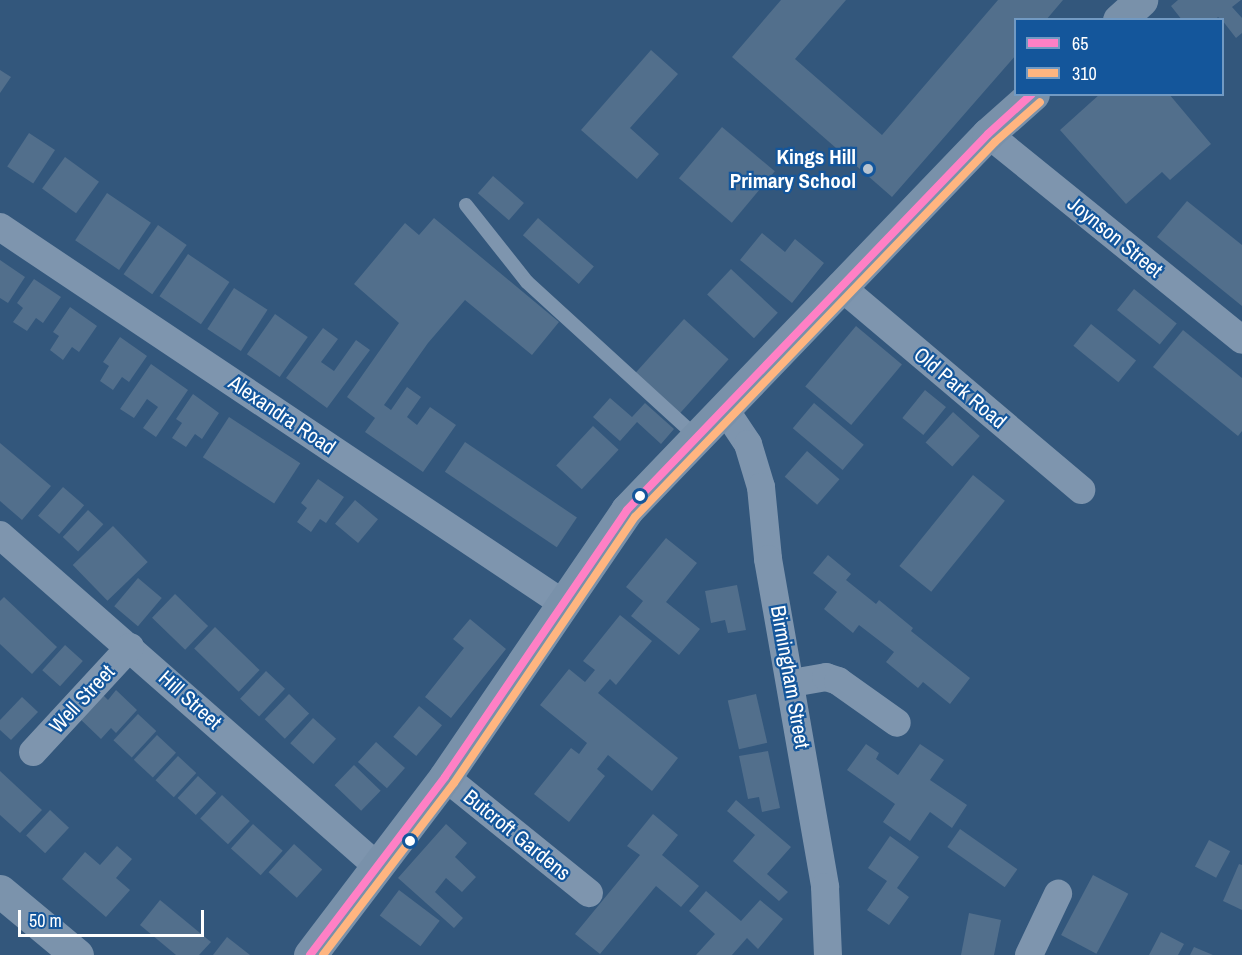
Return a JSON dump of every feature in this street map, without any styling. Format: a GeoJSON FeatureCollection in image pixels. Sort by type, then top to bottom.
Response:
{"type":"FeatureCollection","features":[{"type":"Feature","properties":{"kind":"main road"},"geometry":{"type":"LineString","coordinates":[[0,891],[76,955]]}},
{"type":"Feature","properties":{"kind":"street"},"geometry":{"type":"LineString","coordinates":[[1121,18],[1141,0]]}},
{"type":"Feature","properties":{"kind":"street"},"geometry":{"type":"LineString","coordinates":[[310,955],[445,777],[627,510],[988,134],[1031,96]]}},
{"type":"Feature","properties":{"kind":"street","name":"Joynson Street"},"geometry":{"type":"LineString","coordinates":[[988,134],[1242,340]]}},
{"type":"Feature","properties":{"kind":"street","name":"Alexandra Road"},"geometry":{"type":"LineString","coordinates":[[0,227],[564,604]]}},
{"type":"Feature","properties":{"kind":"street","name":"Old Park Road"},"geometry":{"type":"LineString","coordinates":[[840,286],[1080,490]]}},
{"type":"Feature","properties":{"kind":"street","name":"Birmingham Street"},"geometry":{"type":"LineString","coordinates":[[724,408],[738,427],[756,463],[768,558],[792,683],[825,888],[828,955]]}},
{"type":"Feature","properties":{"kind":"street","name":"Hill Street"},"geometry":{"type":"LineString","coordinates":[[0,535],[130,646],[377,866]]}},
{"type":"Feature","properties":{"kind":"street","name":"Well Street"},"geometry":{"type":"LineString","coordinates":[[33,752],[130,646]]}},
{"type":"Feature","properties":{"kind":"street"},"geometry":{"type":"LineString","coordinates":[[792,683],[826,677],[832,679],[897,723]]}},
{"type":"Feature","properties":{"kind":"street","name":"Butcroft Gardens"},"geometry":{"type":"LineString","coordinates":[[445,777],[589,893]]}},
{"type":"Feature","properties":{"kind":"street"},"geometry":{"type":"LineString","coordinates":[[1029,955],[1058,894]]}},
{"type":"Feature","properties":{"kind":"lane"},"geometry":{"type":"LineString","coordinates":[[466,205],[527,282],[698,438]]}},
{"type":"Feature","properties":{"kind":"building"},"geometry":{"type":"Polygon","coordinates":[[[781,0],[846,0],[795,59],[882,135],[998,0],[1063,0],[1048,18],[1014,18],[1014,57],[892,197],[732,57],[781,0]]]}},
{"type":"Feature","properties":{"kind":"building"},"geometry":{"type":"Polygon","coordinates":[[[1178,0],[1241,0],[1232,7],[1242,18],[1242,33],[1236,38],[1224,23],[1224,18],[1180,18],[1171,6],[1178,0]]]}},
{"type":"Feature","properties":{"kind":"building"},"geometry":{"type":"Polygon","coordinates":[[[651,50],[678,74],[630,128],[659,154],[637,179],[581,130],[651,50]]]}},
{"type":"Feature","properties":{"kind":"building"},"geometry":{"type":"Polygon","coordinates":[[[0,70],[11,77],[0,93],[0,70]]]}},
{"type":"Feature","properties":{"kind":"building"},"geometry":{"type":"Polygon","coordinates":[[[1098,96],[1171,96],[1211,144],[1170,180],[1162,172],[1126,204],[1060,130],[1098,96]]]}},
{"type":"Feature","properties":{"kind":"building"},"geometry":{"type":"Polygon","coordinates":[[[722,127],[775,171],[732,223],[679,178],[722,127]]]}},
{"type":"Feature","properties":{"kind":"building"},"geometry":{"type":"Polygon","coordinates":[[[29,133],[55,150],[33,183],[7,167],[29,133]]]}},
{"type":"Feature","properties":{"kind":"building"},"geometry":{"type":"Polygon","coordinates":[[[65,157],[99,182],[76,213],[42,189],[65,157]]]}},
{"type":"Feature","properties":{"kind":"building"},"geometry":{"type":"Polygon","coordinates":[[[493,176],[524,203],[509,220],[478,193],[493,176]]]}},
{"type":"Feature","properties":{"kind":"building"},"geometry":{"type":"Polygon","coordinates":[[[107,193],[151,223],[119,270],[75,240],[107,193]]]}},
{"type":"Feature","properties":{"kind":"building"},"geometry":{"type":"Polygon","coordinates":[[[1187,201],[1242,245],[1242,306],[1157,237],[1187,201]]]}},
{"type":"Feature","properties":{"kind":"building"},"geometry":{"type":"Polygon","coordinates":[[[434,218],[559,322],[532,355],[465,300],[428,343],[384,405],[391,410],[407,387],[421,397],[407,417],[417,425],[430,407],[456,425],[423,472],[365,432],[375,418],[347,397],[399,323],[354,284],[405,223],[419,235],[434,218]]]}},
{"type":"Feature","properties":{"kind":"building"},"geometry":{"type":"Polygon","coordinates":[[[538,218],[594,267],[579,284],[523,235],[538,218]]]}},
{"type":"Feature","properties":{"kind":"building"},"geometry":{"type":"Polygon","coordinates":[[[158,225],[187,245],[152,294],[124,274],[158,225]]]}},
{"type":"Feature","properties":{"kind":"building"},"geometry":{"type":"Polygon","coordinates":[[[762,233],[785,252],[795,239],[824,263],[792,303],[740,260],[762,233]]]}},
{"type":"Feature","properties":{"kind":"building"},"geometry":{"type":"Polygon","coordinates":[[[188,254],[229,282],[201,324],[159,296],[188,254]]]}},
{"type":"Feature","properties":{"kind":"building"},"geometry":{"type":"Polygon","coordinates":[[[0,260],[25,277],[8,303],[0,298],[0,260]]]}},
{"type":"Feature","properties":{"kind":"building"},"geometry":{"type":"Polygon","coordinates":[[[731,269],[778,313],[754,338],[707,295],[731,269]]]}},
{"type":"Feature","properties":{"kind":"building"},"geometry":{"type":"Polygon","coordinates":[[[34,279],[61,297],[43,323],[36,318],[27,331],[13,322],[23,308],[17,303],[34,279]]]}},
{"type":"Feature","properties":{"kind":"building"},"geometry":{"type":"Polygon","coordinates":[[[234,288],[268,310],[241,351],[207,329],[234,288]]]}},
{"type":"Feature","properties":{"kind":"building"},"geometry":{"type":"Polygon","coordinates":[[[1134,289],[1177,324],[1160,345],[1117,310],[1134,289]]]}},
{"type":"Feature","properties":{"kind":"building"},"geometry":{"type":"Polygon","coordinates":[[[70,307],[97,326],[79,352],[72,347],[63,360],[50,350],[59,336],[53,332],[70,307]]]}},
{"type":"Feature","properties":{"kind":"building"},"geometry":{"type":"Polygon","coordinates":[[[275,314],[308,337],[280,377],[247,354],[275,314]]]}},
{"type":"Feature","properties":{"kind":"building"},"geometry":{"type":"Polygon","coordinates":[[[684,319],[729,359],[680,413],[635,373],[684,319]]]}},
{"type":"Feature","properties":{"kind":"building"},"geometry":{"type":"Polygon","coordinates":[[[1091,324],[1136,361],[1118,382],[1073,346],[1091,324]]]}},
{"type":"Feature","properties":{"kind":"building"},"geometry":{"type":"Polygon","coordinates":[[[856,326],[902,365],[851,425],[805,387],[856,326]]]}},
{"type":"Feature","properties":{"kind":"building"},"geometry":{"type":"Polygon","coordinates":[[[323,328],[338,339],[321,362],[334,371],[356,340],[370,350],[327,408],[286,378],[323,328]]]}},
{"type":"Feature","properties":{"kind":"building"},"geometry":{"type":"Polygon","coordinates":[[[1183,330],[1242,378],[1242,431],[1238,436],[1153,367],[1183,330]]]}},
{"type":"Feature","properties":{"kind":"building"},"geometry":{"type":"Polygon","coordinates":[[[120,337],[147,356],[129,382],[122,377],[113,390],[100,381],[109,366],[103,362],[120,337]]]}},
{"type":"Feature","properties":{"kind":"building"},"geometry":{"type":"Polygon","coordinates":[[[151,364],[188,390],[156,437],[143,428],[158,407],[147,399],[134,418],[120,409],[151,364]]]}},
{"type":"Feature","properties":{"kind":"building"},"geometry":{"type":"Polygon","coordinates":[[[925,390],[946,407],[923,435],[902,418],[925,390]]]}},
{"type":"Feature","properties":{"kind":"building"},"geometry":{"type":"Polygon","coordinates":[[[193,394],[219,413],[202,439],[195,434],[186,447],[172,438],[182,423],[176,419],[193,394]]]}},
{"type":"Feature","properties":{"kind":"building"},"geometry":{"type":"Polygon","coordinates":[[[610,398],[632,417],[645,403],[674,429],[661,444],[637,422],[620,441],[593,417],[610,398]]]}},
{"type":"Feature","properties":{"kind":"building"},"geometry":{"type":"Polygon","coordinates":[[[814,403],[864,445],[843,470],[793,428],[814,403]]]}},
{"type":"Feature","properties":{"kind":"building"},"geometry":{"type":"Polygon","coordinates":[[[953,412],[980,436],[952,467],[926,442],[953,412]]]}},
{"type":"Feature","properties":{"kind":"building"},"geometry":{"type":"Polygon","coordinates":[[[229,417],[300,463],[274,504],[203,457],[229,417]]]}},
{"type":"Feature","properties":{"kind":"building"},"geometry":{"type":"Polygon","coordinates":[[[593,426],[619,450],[582,489],[556,465],[593,426]]]}},
{"type":"Feature","properties":{"kind":"building"},"geometry":{"type":"Polygon","coordinates":[[[465,442],[577,517],[557,547],[445,472],[465,442]]]}},
{"type":"Feature","properties":{"kind":"building"},"geometry":{"type":"Polygon","coordinates":[[[0,443],[51,486],[22,520],[0,501],[0,443]]]}},
{"type":"Feature","properties":{"kind":"building"},"geometry":{"type":"Polygon","coordinates":[[[807,451],[839,479],[817,505],[785,477],[807,451]]]}},
{"type":"Feature","properties":{"kind":"building"},"geometry":{"type":"Polygon","coordinates":[[[973,475],[1005,501],[931,592],[899,566],[973,475]]]}},
{"type":"Feature","properties":{"kind":"building"},"geometry":{"type":"Polygon","coordinates":[[[318,479],[344,497],[326,523],[320,519],[311,532],[297,522],[307,508],[301,503],[318,479]]]}},
{"type":"Feature","properties":{"kind":"building"},"geometry":{"type":"Polygon","coordinates":[[[63,487],[84,505],[59,534],[38,516],[63,487]]]}},
{"type":"Feature","properties":{"kind":"building"},"geometry":{"type":"Polygon","coordinates":[[[355,500],[378,519],[358,543],[335,524],[355,500]]]}},
{"type":"Feature","properties":{"kind":"building"},"geometry":{"type":"Polygon","coordinates":[[[88,510],[103,524],[78,551],[63,537],[88,510]]]}},
{"type":"Feature","properties":{"kind":"building"},"geometry":{"type":"Polygon","coordinates":[[[113,526],[148,562],[107,601],[73,565],[113,526]]]}},
{"type":"Feature","properties":{"kind":"building"},"geometry":{"type":"Polygon","coordinates":[[[666,538],[697,563],[666,602],[700,629],[679,655],[631,616],[643,601],[626,587],[666,538]]]}},
{"type":"Feature","properties":{"kind":"building"},"geometry":{"type":"Polygon","coordinates":[[[828,555],[851,574],[846,580],[876,604],[879,600],[913,628],[911,631],[970,678],[950,704],[923,682],[918,688],[886,662],[894,652],[859,625],[853,633],[824,609],[837,592],[813,573],[828,555]]]}},
{"type":"Feature","properties":{"kind":"building"},"geometry":{"type":"Polygon","coordinates":[[[138,578],[162,598],[138,626],[114,606],[138,578]]]}},
{"type":"Feature","properties":{"kind":"building"},"geometry":{"type":"Polygon","coordinates":[[[737,585],[746,630],[728,633],[725,620],[711,623],[705,591],[737,585]]]}},
{"type":"Feature","properties":{"kind":"building"},"geometry":{"type":"Polygon","coordinates":[[[175,594],[208,626],[185,650],[152,618],[175,594]]]}},
{"type":"Feature","properties":{"kind":"building"},"geometry":{"type":"Polygon","coordinates":[[[4,597],[57,647],[32,674],[0,644],[0,601],[4,597]]]}},
{"type":"Feature","properties":{"kind":"building"},"geometry":{"type":"Polygon","coordinates":[[[620,615],[652,641],[616,685],[610,679],[598,693],[678,758],[652,791],[608,755],[597,769],[605,776],[569,822],[534,794],[571,748],[579,754],[587,743],[540,705],[569,669],[585,682],[595,670],[583,661],[620,615]]]}},
{"type":"Feature","properties":{"kind":"building"},"geometry":{"type":"Polygon","coordinates":[[[470,619],[506,649],[451,718],[425,697],[464,648],[453,639],[470,619]]]}},
{"type":"Feature","properties":{"kind":"building"},"geometry":{"type":"Polygon","coordinates":[[[215,627],[260,670],[239,692],[194,649],[215,627]]]}},
{"type":"Feature","properties":{"kind":"building"},"geometry":{"type":"Polygon","coordinates":[[[65,645],[83,661],[60,686],[42,670],[65,645]]]}},
{"type":"Feature","properties":{"kind":"building"},"geometry":{"type":"Polygon","coordinates":[[[266,671],[285,689],[259,717],[240,699],[266,671]]]}},
{"type":"Feature","properties":{"kind":"building"},"geometry":{"type":"Polygon","coordinates":[[[116,690],[137,710],[116,733],[111,728],[101,739],[77,716],[100,692],[108,700],[116,690]]]}},
{"type":"Feature","properties":{"kind":"building"},"geometry":{"type":"Polygon","coordinates":[[[289,694],[309,713],[285,739],[265,719],[289,694]]]}},
{"type":"Feature","properties":{"kind":"building"},"geometry":{"type":"Polygon","coordinates":[[[756,694],[767,743],[739,749],[728,701],[756,694]]]}},
{"type":"Feature","properties":{"kind":"building"},"geometry":{"type":"Polygon","coordinates":[[[22,697],[38,712],[11,740],[0,730],[0,720],[22,697]]]}},
{"type":"Feature","properties":{"kind":"building"},"geometry":{"type":"Polygon","coordinates":[[[419,706],[442,725],[416,756],[393,737],[419,706]]]}},
{"type":"Feature","properties":{"kind":"building"},"geometry":{"type":"Polygon","coordinates":[[[138,714],[156,731],[132,757],[113,740],[138,714]]]}},
{"type":"Feature","properties":{"kind":"building"},"geometry":{"type":"Polygon","coordinates":[[[313,718],[336,739],[313,764],[290,743],[313,718]]]}},
{"type":"Feature","properties":{"kind":"building"},"geometry":{"type":"Polygon","coordinates":[[[157,735],[176,753],[153,778],[134,760],[157,735]]]}},
{"type":"Feature","properties":{"kind":"building"},"geometry":{"type":"Polygon","coordinates":[[[376,742],[405,768],[387,788],[358,762],[376,742]]]}},
{"type":"Feature","properties":{"kind":"building"},"geometry":{"type":"Polygon","coordinates":[[[866,744],[879,753],[876,759],[898,775],[920,744],[944,760],[930,780],[967,805],[952,828],[930,812],[910,841],[883,822],[895,804],[847,770],[866,744]]]}},
{"type":"Feature","properties":{"kind":"building"},"geometry":{"type":"Polygon","coordinates":[[[768,751],[780,808],[762,812],[759,797],[748,799],[739,756],[768,751]]]}},
{"type":"Feature","properties":{"kind":"building"},"geometry":{"type":"Polygon","coordinates":[[[178,756],[196,773],[174,797],[155,780],[178,756]]]}},
{"type":"Feature","properties":{"kind":"building"},"geometry":{"type":"Polygon","coordinates":[[[354,765],[381,791],[361,811],[335,785],[354,765]]]}},
{"type":"Feature","properties":{"kind":"building"},"geometry":{"type":"Polygon","coordinates":[[[0,771],[42,810],[20,833],[0,815],[0,771]]]}},
{"type":"Feature","properties":{"kind":"building"},"geometry":{"type":"Polygon","coordinates":[[[198,776],[216,793],[196,815],[178,798],[198,776]]]}},
{"type":"Feature","properties":{"kind":"building"},"geometry":{"type":"Polygon","coordinates":[[[222,795],[250,821],[228,844],[200,818],[222,795]]]}},
{"type":"Feature","properties":{"kind":"building"},"geometry":{"type":"Polygon","coordinates":[[[736,800],[791,847],[767,874],[788,892],[779,901],[733,861],[755,835],[727,811],[736,800]]]}},
{"type":"Feature","properties":{"kind":"building"},"geometry":{"type":"Polygon","coordinates":[[[50,810],[69,828],[45,853],[26,836],[50,810]]]}},
{"type":"Feature","properties":{"kind":"building"},"geometry":{"type":"Polygon","coordinates":[[[653,814],[678,835],[662,855],[699,886],[681,907],[656,886],[600,954],[575,934],[640,855],[627,846],[653,814]]]}},
{"type":"Feature","properties":{"kind":"building"},"geometry":{"type":"Polygon","coordinates":[[[253,824],[283,851],[261,875],[231,849],[253,824]]]}},
{"type":"Feature","properties":{"kind":"building"},"geometry":{"type":"Polygon","coordinates":[[[446,824],[467,843],[455,857],[476,877],[462,892],[446,878],[435,892],[463,918],[454,928],[398,878],[446,824]]]}},
{"type":"Feature","properties":{"kind":"building"},"geometry":{"type":"Polygon","coordinates":[[[960,829],[1017,869],[1005,887],[947,847],[960,829]]]}},
{"type":"Feature","properties":{"kind":"building"},"geometry":{"type":"Polygon","coordinates":[[[890,836],[919,857],[897,888],[909,897],[889,925],[867,910],[887,881],[868,868],[890,836]]]}},
{"type":"Feature","properties":{"kind":"building"},"geometry":{"type":"Polygon","coordinates":[[[1209,840],[1230,851],[1216,878],[1195,866],[1209,840]]]}},
{"type":"Feature","properties":{"kind":"building"},"geometry":{"type":"Polygon","coordinates":[[[294,844],[322,869],[297,898],[269,872],[294,844]]]}},
{"type":"Feature","properties":{"kind":"building"},"geometry":{"type":"Polygon","coordinates":[[[117,846],[132,859],[116,878],[130,890],[106,917],[62,879],[85,852],[100,865],[117,846]]]}},
{"type":"Feature","properties":{"kind":"building"},"geometry":{"type":"Polygon","coordinates":[[[1239,864],[1242,865],[1242,910],[1223,901],[1239,864]]]}},
{"type":"Feature","properties":{"kind":"building"},"geometry":{"type":"Polygon","coordinates":[[[1093,875],[1128,894],[1096,954],[1061,935],[1093,875]]]}},
{"type":"Feature","properties":{"kind":"building"},"geometry":{"type":"Polygon","coordinates":[[[399,890],[440,921],[420,946],[380,916],[399,890]]]}},
{"type":"Feature","properties":{"kind":"building"},"geometry":{"type":"Polygon","coordinates":[[[706,891],[741,921],[760,900],[783,919],[758,949],[747,938],[732,955],[696,955],[715,934],[689,911],[706,891]]]}},
{"type":"Feature","properties":{"kind":"building"},"geometry":{"type":"Polygon","coordinates":[[[160,900],[211,942],[199,955],[176,955],[140,925],[160,900]]]}},
{"type":"Feature","properties":{"kind":"building"},"geometry":{"type":"Polygon","coordinates":[[[969,913],[1001,920],[994,955],[961,955],[969,913]]]}},
{"type":"Feature","properties":{"kind":"building"},"geometry":{"type":"Polygon","coordinates":[[[1161,932],[1184,944],[1178,955],[1149,955],[1161,932]]]}},
{"type":"Feature","properties":{"kind":"building"},"geometry":{"type":"Polygon","coordinates":[[[227,937],[250,955],[213,955],[227,937]]]}},
{"type":"Feature","properties":{"kind":"building"},"geometry":{"type":"Polygon","coordinates":[[[1194,947],[1213,955],[1190,955],[1194,947]]]}},
{"type":"Feature","properties":{"kind":"transit line","name":"65"},"geometry":{"type":"LineString","coordinates":[[310,955],[445,777],[627,510],[988,134],[1030,96]]}},
{"type":"Feature","properties":{"kind":"transit line","name":"310"},"geometry":{"type":"LineString","coordinates":[[323,955],[454,783],[635,517],[995,142],[1040,102]]}},
{"type":"Feature","properties":{"kind":"place","name":"Kings Hill Primary School"},"geometry":{"type":"Point","coordinates":[868,169]}}]}
